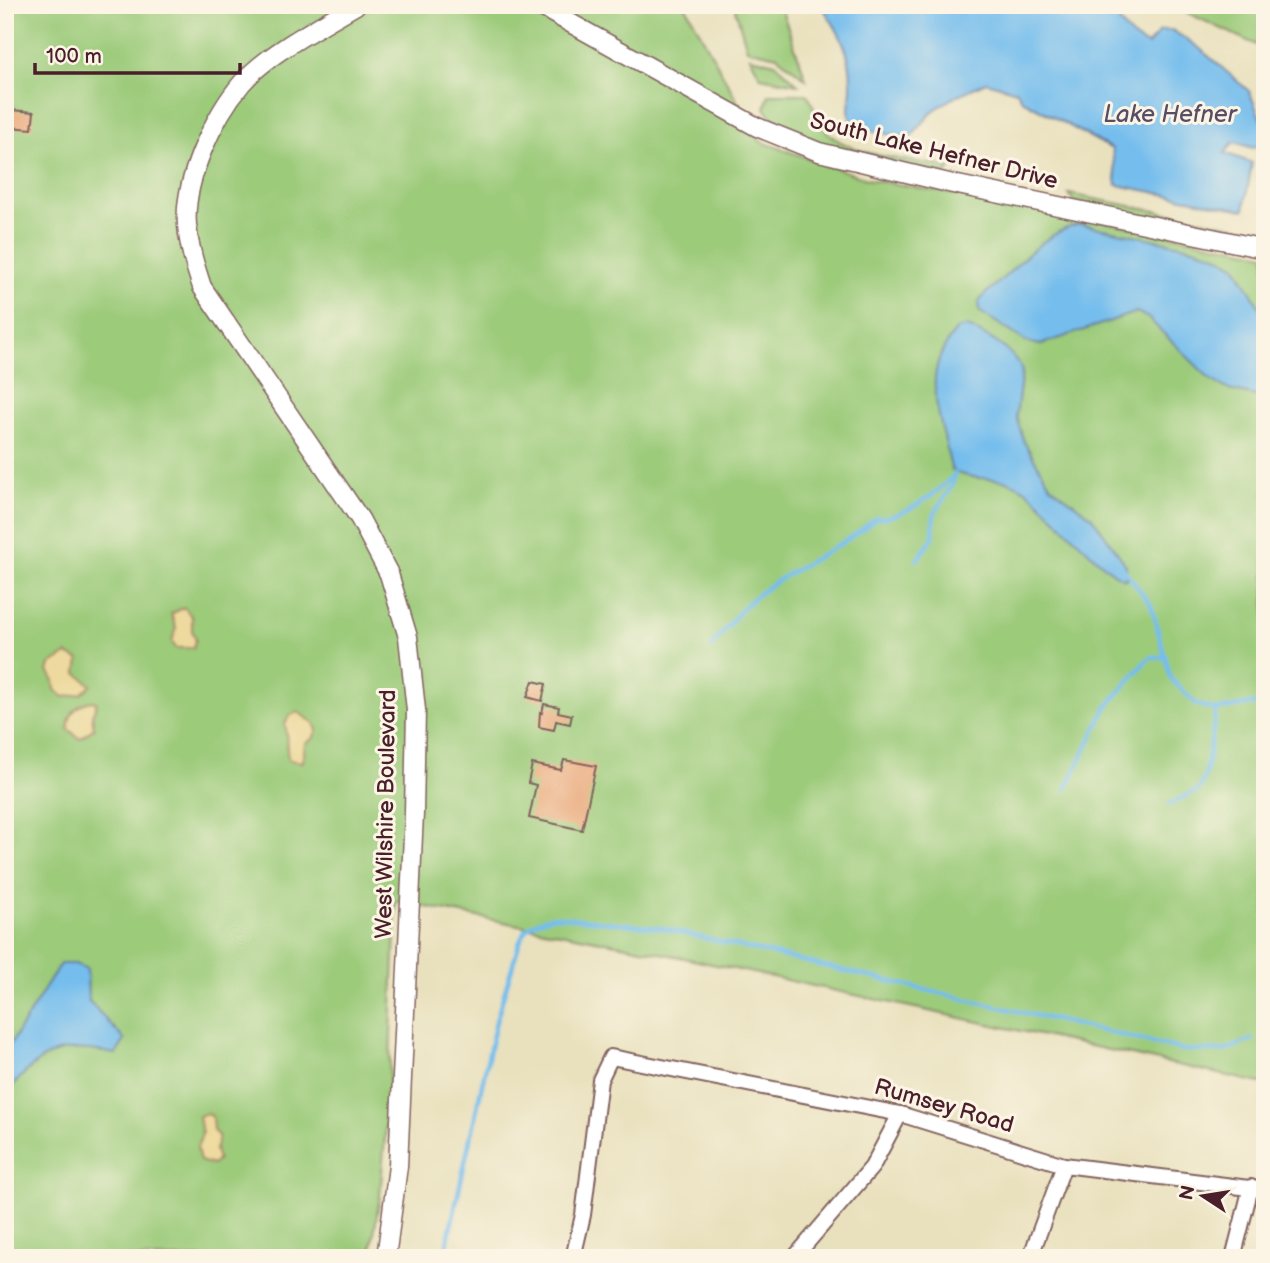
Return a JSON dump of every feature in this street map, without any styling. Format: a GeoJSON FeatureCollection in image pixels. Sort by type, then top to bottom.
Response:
{"type":"FeatureCollection","features":[{"type":"Feature","properties":{"kind":"street","name":"West Wilshire Boulevard"},"geometry":{"type":"LineString","coordinates":[[356,5],[275,57],[243,82],[212,126],[195,172],[186,222],[191,256],[202,287],[360,519],[389,574],[408,638],[416,710],[414,813],[398,1166],[386,1258]]}},
{"type":"Feature","properties":{"kind":"street","name":"South Lake Hefner Drive"},"geometry":{"type":"LineString","coordinates":[[538,5],[757,127],[819,152],[953,184],[1265,249]]}},
{"type":"Feature","properties":{"kind":"street","name":"Rumsey Road"},"geometry":{"type":"LineString","coordinates":[[573,1258],[583,1215],[600,1080],[611,1057],[900,1114],[1064,1165],[1258,1189]]}},
{"type":"Feature","properties":{"kind":"street"},"geometry":{"type":"LineString","coordinates":[[794,1258],[872,1167],[900,1114]]}},
{"type":"Feature","properties":{"kind":"street"},"geometry":{"type":"LineString","coordinates":[[1030,1258],[1048,1216],[1064,1165]]}},
{"type":"Feature","properties":{"kind":"street"},"geometry":{"type":"LineString","coordinates":[[1233,1258],[1258,1189]]}},
{"type":"Feature","properties":{"kind":"green space"},"geometry":{"type":"Polygon","coordinates":[[[5,5],[685,5],[759,141],[867,179],[1055,212],[1265,254],[1265,1084],[647,950],[396,901],[389,1088],[380,1196],[370,1258],[5,1258],[5,5]]]}},
{"type":"Feature","properties":{"kind":"green space"},"geometry":{"type":"Polygon","coordinates":[[[734,5],[780,5],[806,79],[777,56],[747,49],[734,5]]]}},
{"type":"Feature","properties":{"kind":"green space"},"geometry":{"type":"Polygon","coordinates":[[[1177,5],[1265,5],[1265,49],[1179,9],[1177,5]]]}},
{"type":"Feature","properties":{"kind":"green space"},"geometry":{"type":"Polygon","coordinates":[[[750,57],[775,63],[798,84],[761,77],[750,57]]]}},
{"type":"Feature","properties":{"kind":"green space"},"geometry":{"type":"Polygon","coordinates":[[[769,94],[807,94],[824,128],[848,146],[883,156],[951,168],[945,174],[835,149],[779,128],[765,108],[769,94]]]}},
{"type":"Feature","properties":{"kind":"green space"},"geometry":{"type":"Polygon","coordinates":[[[1069,194],[1265,232],[1265,239],[1073,201],[1069,194]]]}},
{"type":"Feature","properties":{"kind":"sand"},"geometry":{"type":"Polygon","coordinates":[[[184,607],[192,617],[192,631],[196,639],[193,648],[176,648],[172,642],[176,628],[171,614],[184,607]]]}},
{"type":"Feature","properties":{"kind":"sand"},"geometry":{"type":"Polygon","coordinates":[[[67,654],[79,660],[77,673],[91,685],[81,694],[64,697],[55,690],[54,681],[48,671],[50,665],[67,654]]]}},
{"type":"Feature","properties":{"kind":"sand"},"geometry":{"type":"Polygon","coordinates":[[[93,701],[97,703],[92,715],[94,728],[80,739],[68,729],[70,718],[78,707],[93,701]]]}},
{"type":"Feature","properties":{"kind":"sand"},"geometry":{"type":"Polygon","coordinates":[[[298,712],[314,723],[317,730],[313,739],[305,743],[303,762],[289,760],[287,753],[285,724],[290,715],[298,712]]]}},
{"type":"Feature","properties":{"kind":"sand"},"geometry":{"type":"Polygon","coordinates":[[[206,1113],[212,1116],[213,1130],[219,1137],[215,1150],[218,1159],[213,1165],[200,1161],[197,1148],[202,1134],[199,1116],[206,1113]]]}},
{"type":"Feature","properties":{"kind":"water","name":"Lake Hefner"},"geometry":{"type":"Polygon","coordinates":[[[821,5],[1109,5],[1130,34],[1148,45],[1160,31],[1172,30],[1198,47],[1249,91],[1265,129],[1262,143],[1253,148],[1234,142],[1225,153],[1252,163],[1244,210],[1117,185],[1112,149],[1022,100],[1017,91],[986,82],[954,97],[933,111],[910,138],[854,128],[849,112],[851,74],[847,52],[839,33],[821,5]]]}},
{"type":"Feature","properties":{"kind":"water"},"geometry":{"type":"Polygon","coordinates":[[[1080,224],[1186,246],[1214,254],[1235,265],[1265,317],[1265,398],[1229,390],[1210,379],[1148,318],[1137,312],[1040,345],[1027,342],[979,311],[979,302],[985,294],[1029,253],[1053,235],[1080,224]]]}},
{"type":"Feature","properties":{"kind":"water"},"geometry":{"type":"Polygon","coordinates":[[[968,327],[1000,344],[1018,363],[1022,371],[1016,416],[1024,442],[1051,486],[1092,517],[1126,565],[1126,579],[1107,568],[1022,488],[1002,480],[962,475],[952,470],[937,407],[935,380],[941,354],[948,342],[958,328],[968,327]]]}},
{"type":"Feature","properties":{"kind":"water"},"geometry":{"type":"Polygon","coordinates":[[[60,964],[75,964],[87,969],[88,1000],[125,1040],[116,1054],[80,1049],[53,1053],[31,1068],[5,1094],[5,1053],[60,964]]]}},
{"type":"Feature","properties":{"kind":"building"},"geometry":{"type":"Polygon","coordinates":[[[11,110],[34,112],[32,129],[9,127],[11,110]]]}},
{"type":"Feature","properties":{"kind":"building"},"geometry":{"type":"Polygon","coordinates":[[[533,681],[546,684],[542,701],[527,697],[533,681]]]}},
{"type":"Feature","properties":{"kind":"building"},"geometry":{"type":"Polygon","coordinates":[[[544,704],[559,707],[558,712],[572,715],[570,724],[556,721],[554,730],[539,727],[540,712],[542,713],[544,704]]]}},
{"type":"Feature","properties":{"kind":"building"},"geometry":{"type":"Polygon","coordinates":[[[564,760],[596,766],[582,830],[529,818],[536,785],[528,783],[532,764],[561,770],[564,760]]]}},
{"type":"Feature","properties":{"kind":"waterway"},"geometry":{"type":"LineString","coordinates":[[917,560],[933,537],[934,514],[952,486],[955,473]]}},
{"type":"Feature","properties":{"kind":"waterway"},"geometry":{"type":"LineString","coordinates":[[711,647],[745,606],[765,589],[862,530],[876,518],[896,515],[917,505],[952,477]]}},
{"type":"Feature","properties":{"kind":"waterway"},"geometry":{"type":"LineString","coordinates":[[1122,567],[1151,605],[1171,679],[1196,704],[1216,710],[1265,702]]}},
{"type":"Feature","properties":{"kind":"waterway"},"geometry":{"type":"LineString","coordinates":[[1066,789],[1106,708],[1151,657],[1166,657]]}},
{"type":"Feature","properties":{"kind":"waterway"},"geometry":{"type":"LineString","coordinates":[[1170,804],[1200,789],[1206,772],[1216,710]]}},
{"type":"Feature","properties":{"kind":"waterway"},"geometry":{"type":"LineString","coordinates":[[444,1258],[496,1021],[519,944],[526,929],[538,921],[554,916],[661,928],[1184,1050],[1224,1051],[1253,1039]]}}]}
